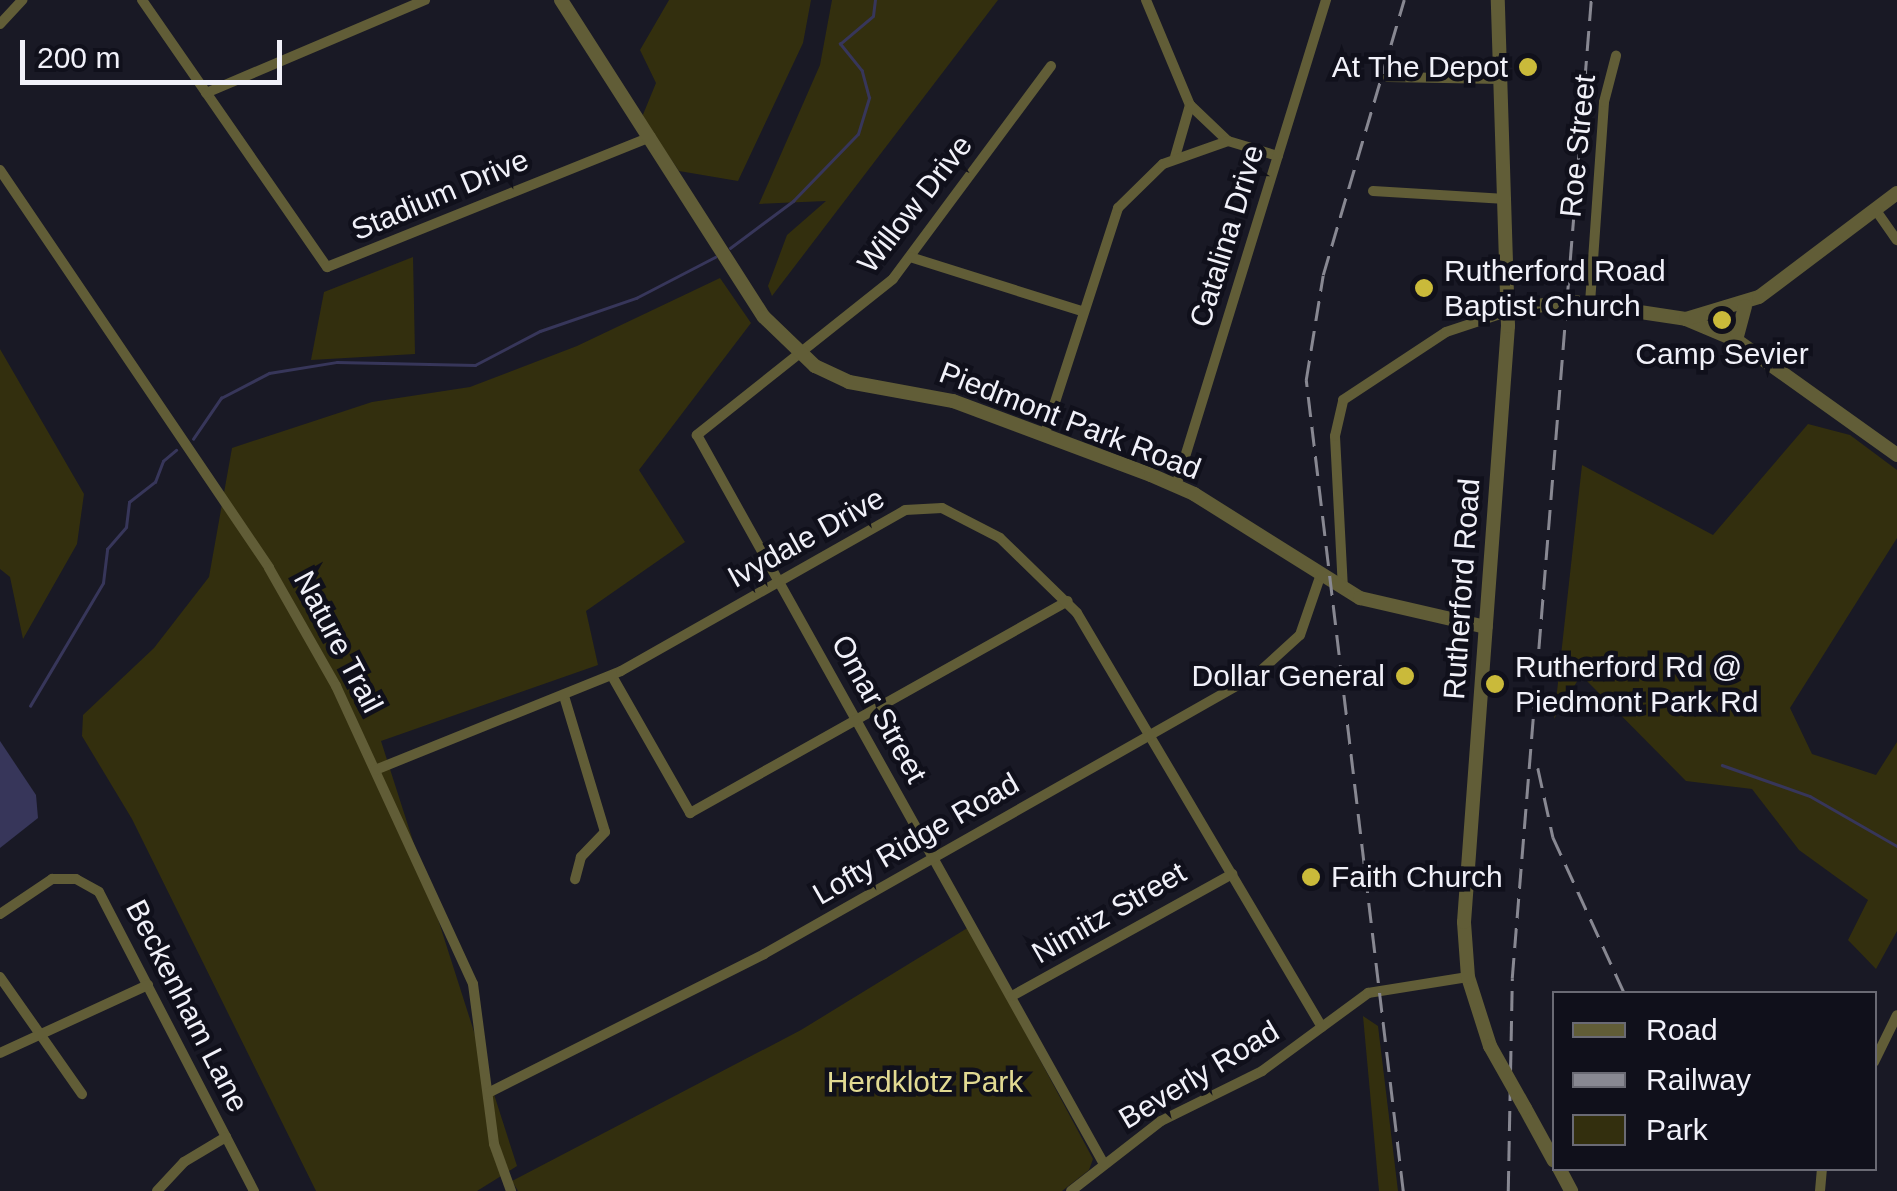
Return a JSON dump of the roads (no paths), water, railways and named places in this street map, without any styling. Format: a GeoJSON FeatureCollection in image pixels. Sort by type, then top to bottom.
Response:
{"type":"FeatureCollection","features":[{"type":"Feature","properties":{"kind":"street"},"geometry":{"type":"LineString","coordinates":[[0,24],[22,0]]}},
{"type":"Feature","properties":{"kind":"street","name":"Stadium Drive"},"geometry":{"type":"LineString","coordinates":[[142,0],[327,267],[651,137]]}},
{"type":"Feature","properties":{"kind":"street"},"geometry":{"type":"LineString","coordinates":[[206,93],[425,0]]}},
{"type":"Feature","properties":{"kind":"street","name":"Piedmont Park Road"},"geometry":{"type":"LineString","coordinates":[[561,0],[764,317],[802,356],[848,382],[942,398],[1176,486],[1343,590],[1397,610],[1486,627]]}},
{"type":"Feature","properties":{"kind":"street"},"geometry":{"type":"LineString","coordinates":[[1146,0],[1190,105],[1228,140],[1278,156]]}},
{"type":"Feature","properties":{"kind":"street","name":"Catalina Drive"},"geometry":{"type":"LineString","coordinates":[[1176,486],[1326,0]]}},
{"type":"Feature","properties":{"kind":"street","name":"Rutherford Road"},"geometry":{"type":"LineString","coordinates":[[1498,0],[1509,311],[1464,922],[1468,977],[1490,1046],[1552,1157]]}},
{"type":"Feature","properties":{"kind":"street","name":"Roe Street"},"geometry":{"type":"LineString","coordinates":[[1590,303],[1604,102],[1616,56]]}},
{"type":"Feature","properties":{"kind":"street","name":"Willow Drive"},"geometry":{"type":"LineString","coordinates":[[697,435],[706,422],[802,356],[910,258],[1051,66]]}},
{"type":"Feature","properties":{"kind":"street"},"geometry":{"type":"LineString","coordinates":[[1388,77],[1500,78]]}},
{"type":"Feature","properties":{"kind":"street"},"geometry":{"type":"LineString","coordinates":[[1175,157],[1190,105]]}},
{"type":"Feature","properties":{"kind":"street"},"geometry":{"type":"LineString","coordinates":[[1044,436],[1081,312],[1118,208],[1175,157],[1228,140]]}},
{"type":"Feature","properties":{"kind":"street","name":"Nature Trail"},"geometry":{"type":"LineString","coordinates":[[0,170],[290,600],[376,770],[473,984],[496,1156],[511,1191]]}},
{"type":"Feature","properties":{"kind":"street"},"geometry":{"type":"LineString","coordinates":[[1372,191],[1506,199]]}},
{"type":"Feature","properties":{"kind":"street"},"geometry":{"type":"LineString","coordinates":[[1686,319],[1745,306],[1897,193]]}},
{"type":"Feature","properties":{"kind":"street"},"geometry":{"type":"LineString","coordinates":[[1875,209],[1897,240]]}},
{"type":"Feature","properties":{"kind":"street"},"geometry":{"type":"LineString","coordinates":[[910,258],[1081,312]]}},
{"type":"Feature","properties":{"kind":"street"},"geometry":{"type":"LineString","coordinates":[[1343,590],[1334,436],[1343,400],[1446,332],[1509,311],[1548,302],[1590,303],[1686,319],[1736,340],[1897,456]]}},
{"type":"Feature","properties":{"kind":"street"},"geometry":{"type":"LineString","coordinates":[[1736,340],[1745,306]]}},
{"type":"Feature","properties":{"kind":"street","name":"Omar Street"},"geometry":{"type":"LineString","coordinates":[[697,435],[1104,1164]]}},
{"type":"Feature","properties":{"kind":"street","name":"Ivydale Drive"},"geometry":{"type":"LineString","coordinates":[[376,770],[612,676],[905,510],[927,505],[980,524],[1068,601],[1151,734],[1322,1027]]}},
{"type":"Feature","properties":{"kind":"street","name":"Lofty Ridge Road"},"geometry":{"type":"LineString","coordinates":[[488,1093],[764,954],[1282,656],[1307,623],[1320,577]]}},
{"type":"Feature","properties":{"kind":"street"},"geometry":{"type":"LineString","coordinates":[[612,676],[690,814],[1068,601]]}},
{"type":"Feature","properties":{"kind":"street"},"geometry":{"type":"LineString","coordinates":[[564,696],[605,832],[581,857],[575,878]]}},
{"type":"Feature","properties":{"kind":"street","name":"Nimitz Street"},"geometry":{"type":"LineString","coordinates":[[1012,996],[1232,874]]}},
{"type":"Feature","properties":{"kind":"street","name":"Beckenham Lane"},"geometry":{"type":"LineString","coordinates":[[0,914],[52,879],[85,883],[106,903],[254,1191]]}},
{"type":"Feature","properties":{"kind":"street","name":"Beverly Road"},"geometry":{"type":"LineString","coordinates":[[1071,1191],[1161,1121],[1262,1071],[1379,988],[1468,977]]}},
{"type":"Feature","properties":{"kind":"street"},"geometry":{"type":"LineString","coordinates":[[0,978],[82,1094]]}},
{"type":"Feature","properties":{"kind":"street"},"geometry":{"type":"LineString","coordinates":[[0,1053],[148,985]]}},
{"type":"Feature","properties":{"kind":"street"},"geometry":{"type":"LineString","coordinates":[[1877,1056],[1897,1015]]}},
{"type":"Feature","properties":{"kind":"street"},"geometry":{"type":"LineString","coordinates":[[157,1191],[184,1162],[226,1137]]}},
{"type":"Feature","properties":{"kind":"waterway"},"geometry":{"type":"LineString","coordinates":[[730,248],[793,201],[858,134],[869,98],[862,71],[840,44],[873,16],[875,0]]}},
{"type":"Feature","properties":{"kind":"waterway"},"geometry":{"type":"LineString","coordinates":[[193,439],[221,398],[269,373],[337,362],[475,365],[540,331],[636,298],[715,257]]}},
{"type":"Feature","properties":{"kind":"waterway"},"geometry":{"type":"LineString","coordinates":[[30,706],[103,583],[107,549],[126,527],[129,502],[155,482],[163,461],[176,450]]}},
{"type":"Feature","properties":{"kind":"waterway"},"geometry":{"type":"LineString","coordinates":[[1722,765],[1810,796],[1897,846]]}},
{"type":"Feature","properties":{"kind":"railway"},"geometry":{"type":"LineString","coordinates":[[1403,1191],[1306,380],[1323,275],[1404,0]]}},
{"type":"Feature","properties":{"kind":"railway"},"geometry":{"type":"LineString","coordinates":[[1508,1191],[1512,978],[1591,0]]}},
{"type":"Feature","properties":{"kind":"railway"},"geometry":{"type":"LineString","coordinates":[[1538,768],[1553,837],[1624,991]]}},
{"type":"Feature","properties":{"kind":"place","name":"At The Depot"},"geometry":{"type":"Point","coordinates":[1528,67]}},
{"type":"Feature","properties":{"kind":"place","name":"Rutherford Road Baptist Church"},"geometry":{"type":"Point","coordinates":[1424,288]}},
{"type":"Feature","properties":{"kind":"place","name":"Camp Sevier"},"geometry":{"type":"Point","coordinates":[1722,320]}},
{"type":"Feature","properties":{"kind":"place","name":"Dollar General"},"geometry":{"type":"Point","coordinates":[1405,676]}},
{"type":"Feature","properties":{"kind":"place","name":"Rutherford Rd @ Piedmont Park Rd"},"geometry":{"type":"Point","coordinates":[1495,684]}},
{"type":"Feature","properties":{"kind":"place","name":"Faith Church"},"geometry":{"type":"Point","coordinates":[1311,877]}},
{"type":"Feature","properties":{"kind":"park label","name":"Herdklotz Park"},"geometry":{"type":"Point","coordinates":[925,1082]}}]}
